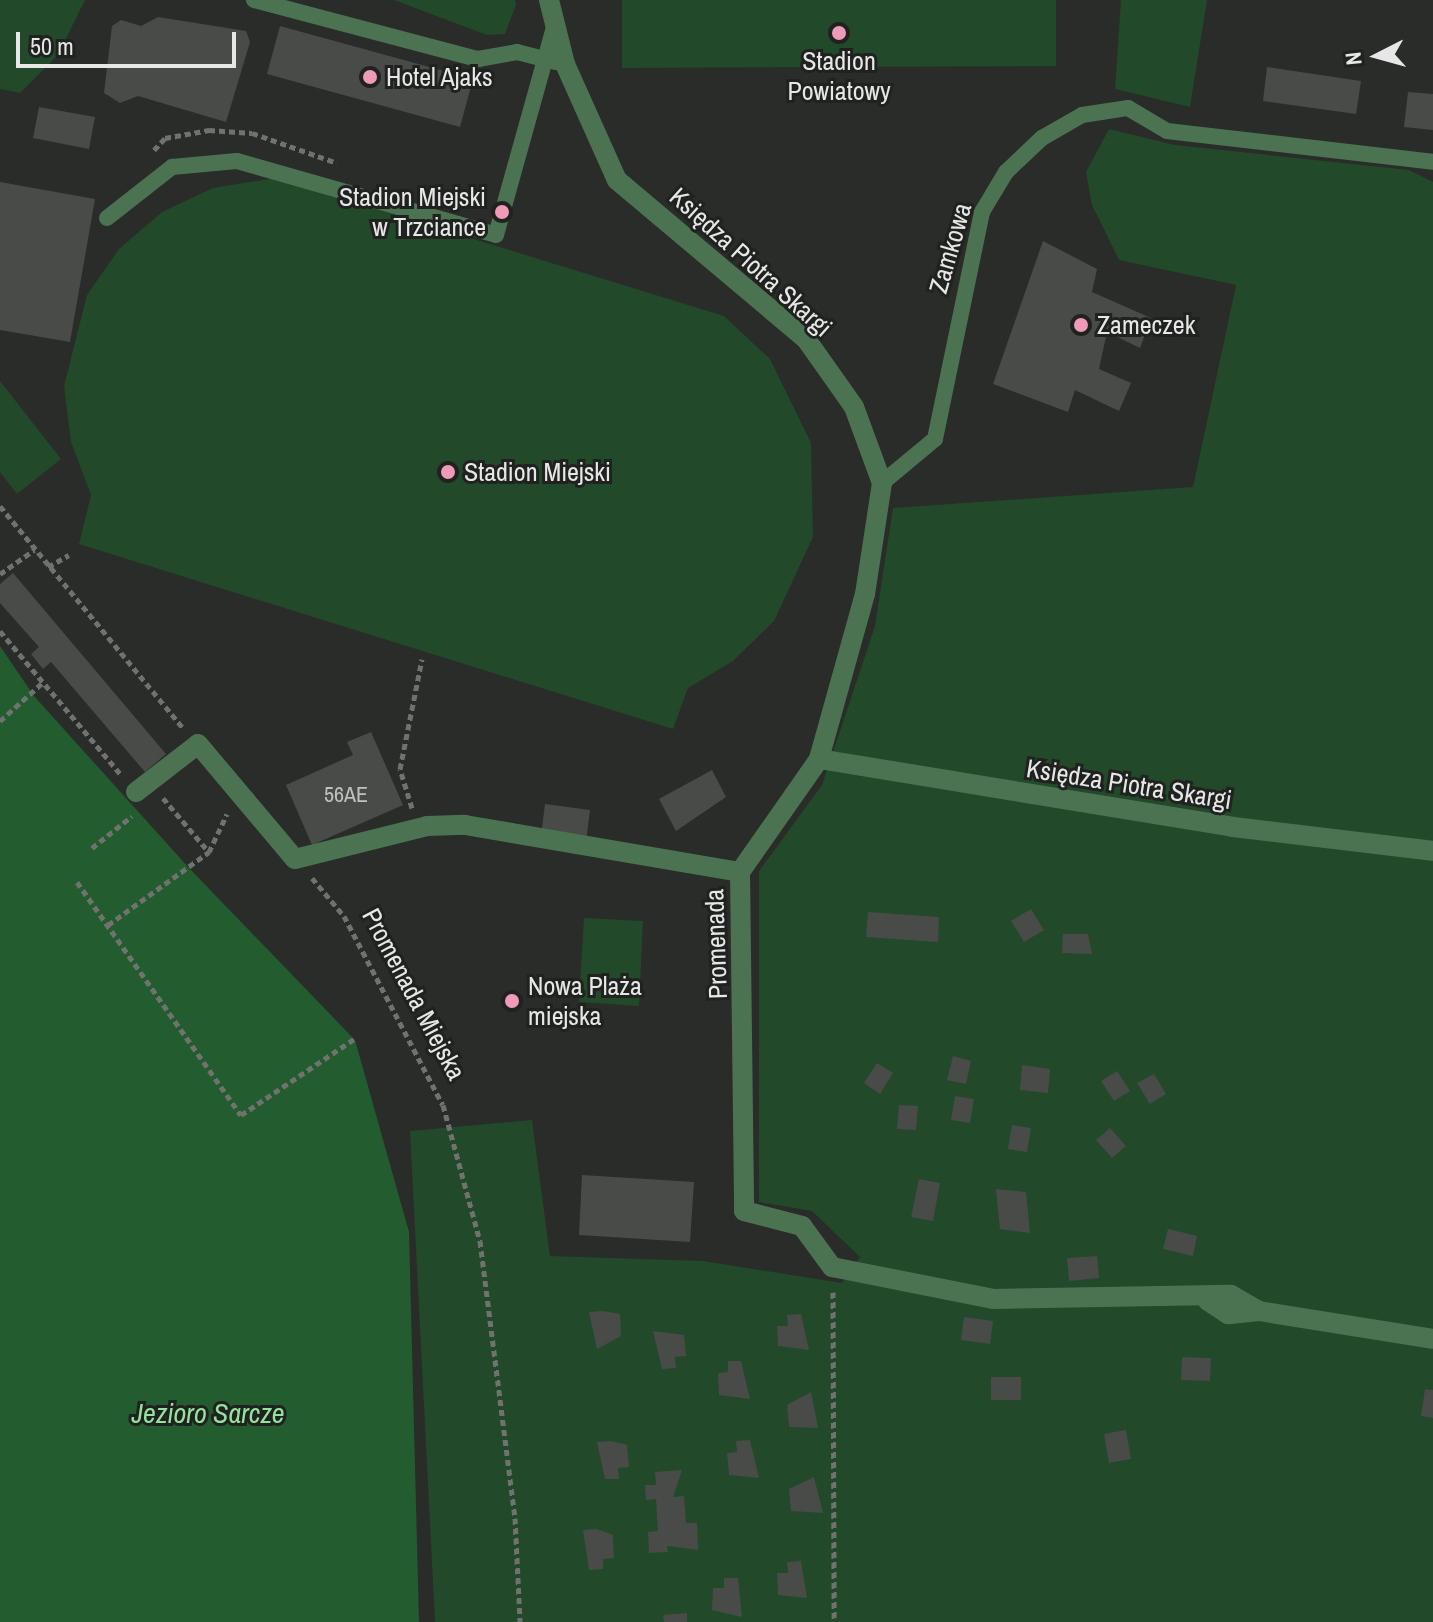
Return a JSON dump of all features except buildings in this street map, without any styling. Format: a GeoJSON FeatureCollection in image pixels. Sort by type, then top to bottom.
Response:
{"type":"FeatureCollection","features":[{"type":"Feature","properties":{"kind":"street","name":"Księdza Piotra Skargi"},"geometry":{"type":"LineString","coordinates":[[549,0],[555,24],[555,62],[617,180],[806,339],[854,407],[882,483],[865,594],[819,759],[740,872]]}},
{"type":"Feature","properties":{"kind":"street"},"geometry":{"type":"LineString","coordinates":[[140,802],[198,744],[295,859]]}},
{"type":"Feature","properties":{"kind":"street","name":"Księdza Piotra Skargi"},"geometry":{"type":"LineString","coordinates":[[819,759],[1233,827],[1433,851]]}},
{"type":"Feature","properties":{"kind":"street","name":"Promenada"},"geometry":{"type":"LineString","coordinates":[[295,859],[418,829],[465,825],[740,872],[744,1211],[802,1226],[832,1267]]}},
{"type":"Feature","properties":{"kind":"street"},"geometry":{"type":"LineString","coordinates":[[832,1267],[993,1299],[1165,1294],[1208,1301],[1231,1295],[1259,1311],[1433,1339]]}},
{"type":"Feature","properties":{"kind":"lane"},"geometry":{"type":"LineString","coordinates":[[107,218],[139,187],[172,167],[237,161],[496,235],[555,62],[517,52],[478,59],[254,0]]}},
{"type":"Feature","properties":{"kind":"lane","name":"Zamkowa"},"geometry":{"type":"LineString","coordinates":[[882,483],[935,439],[982,212],[1006,172],[1042,138],[1082,115],[1128,108],[1167,131],[1433,162]]}},
{"type":"Feature","properties":{"kind":"path"},"geometry":{"type":"LineString","coordinates":[[139,187],[139,165],[165,138],[209,130],[252,133],[349,167]]}},
{"type":"Feature","properties":{"kind":"path"},"geometry":{"type":"LineString","coordinates":[[0,506],[198,744]]}},
{"type":"Feature","properties":{"kind":"path"},"geometry":{"type":"LineString","coordinates":[[0,574],[34,550]]}},
{"type":"Feature","properties":{"kind":"path"},"geometry":{"type":"LineString","coordinates":[[48,567],[69,555]]}},
{"type":"Feature","properties":{"kind":"path"},"geometry":{"type":"LineString","coordinates":[[0,631],[140,802]]}},
{"type":"Feature","properties":{"kind":"path"},"geometry":{"type":"LineString","coordinates":[[418,829],[400,769],[422,659]]}},
{"type":"Feature","properties":{"kind":"path"},"geometry":{"type":"LineString","coordinates":[[0,721],[42,683]]}},
{"type":"Feature","properties":{"kind":"path"},"geometry":{"type":"LineString","coordinates":[[92,848],[140,802],[160,794],[209,852]]}},
{"type":"Feature","properties":{"kind":"path"},"geometry":{"type":"LineString","coordinates":[[108,925],[209,852],[226,814]]}},
{"type":"Feature","properties":{"kind":"path","name":"Promenada Miejska"},"geometry":{"type":"LineString","coordinates":[[295,859],[344,916],[443,1105],[480,1241],[515,1518],[520,1622]]}},
{"type":"Feature","properties":{"kind":"path"},"geometry":{"type":"LineString","coordinates":[[77,882],[241,1115],[354,1039]]}},
{"type":"Feature","properties":{"kind":"path"},"geometry":{"type":"LineString","coordinates":[[832,1267],[834,1622]]}},
{"type":"Feature","properties":{"kind":"shaded area"},"geometry":{"type":"Polygon","coordinates":[[[0,0],[85,0],[58,55],[20,93],[0,89],[0,0]]]}},
{"type":"Feature","properties":{"kind":"shaded area"},"geometry":{"type":"Polygon","coordinates":[[[394,0],[515,0],[516,5],[505,34],[487,35],[394,0]]]}},
{"type":"Feature","properties":{"kind":"shaded area","name":"Stadion Powiatowy"},"geometry":{"type":"Polygon","coordinates":[[[622,0],[1056,0],[1056,66],[622,68],[622,0]]]}},
{"type":"Feature","properties":{"kind":"shaded area"},"geometry":{"type":"Polygon","coordinates":[[[1121,0],[1207,0],[1190,107],[1115,89],[1121,0]]]}},
{"type":"Feature","properties":{"kind":"shaded area"},"geometry":{"type":"Polygon","coordinates":[[[1109,129],[1175,145],[1409,170],[1433,182],[1433,1622],[435,1622],[410,1131],[532,1120],[550,1256],[703,1261],[842,1283],[860,1257],[812,1211],[759,1202],[759,871],[822,785],[875,626],[893,508],[1193,487],[1236,285],[1119,260],[1092,205],[1086,172],[1109,129]]]}},
{"type":"Feature","properties":{"kind":"shaded area","name":"Stadion Miejski"},"geometry":{"type":"Polygon","coordinates":[[[275,178],[724,316],[770,359],[811,443],[813,537],[774,621],[733,661],[688,688],[673,729],[79,544],[91,495],[71,442],[64,386],[87,295],[119,249],[162,212],[213,188],[275,178]]]}},
{"type":"Feature","properties":{"kind":"shaded area"},"geometry":{"type":"Polygon","coordinates":[[[0,381],[61,459],[17,494],[0,472],[0,381]]]}},
{"type":"Feature","properties":{"kind":"shaded area"},"geometry":{"type":"Polygon","coordinates":[[[584,918],[643,921],[639,1006],[579,1002],[584,918]]]}},
{"type":"Feature","properties":{"kind":"water","name":"Jezioro Sarcze"},"geometry":{"type":"Polygon","coordinates":[[[0,646],[34,696],[189,868],[355,1040],[409,1232],[419,1622],[0,1622],[0,646]]]}},
{"type":"Feature","properties":{"kind":"place","name":"Stadion Powiatowy"},"geometry":{"type":"Point","coordinates":[839,33]}},
{"type":"Feature","properties":{"kind":"place","name":"Hotel Ajaks"},"geometry":{"type":"Point","coordinates":[370,77]}},
{"type":"Feature","properties":{"kind":"place","name":"Stadion Miejski w Trzciance"},"geometry":{"type":"Point","coordinates":[502,212]}},
{"type":"Feature","properties":{"kind":"place","name":"Zameczek"},"geometry":{"type":"Point","coordinates":[1081,325]}},
{"type":"Feature","properties":{"kind":"place","name":"Stadion Miejski"},"geometry":{"type":"Point","coordinates":[448,472]}},
{"type":"Feature","properties":{"kind":"place","name":"Nowa Plaża miejska"},"geometry":{"type":"Point","coordinates":[512,1001]}}]}
